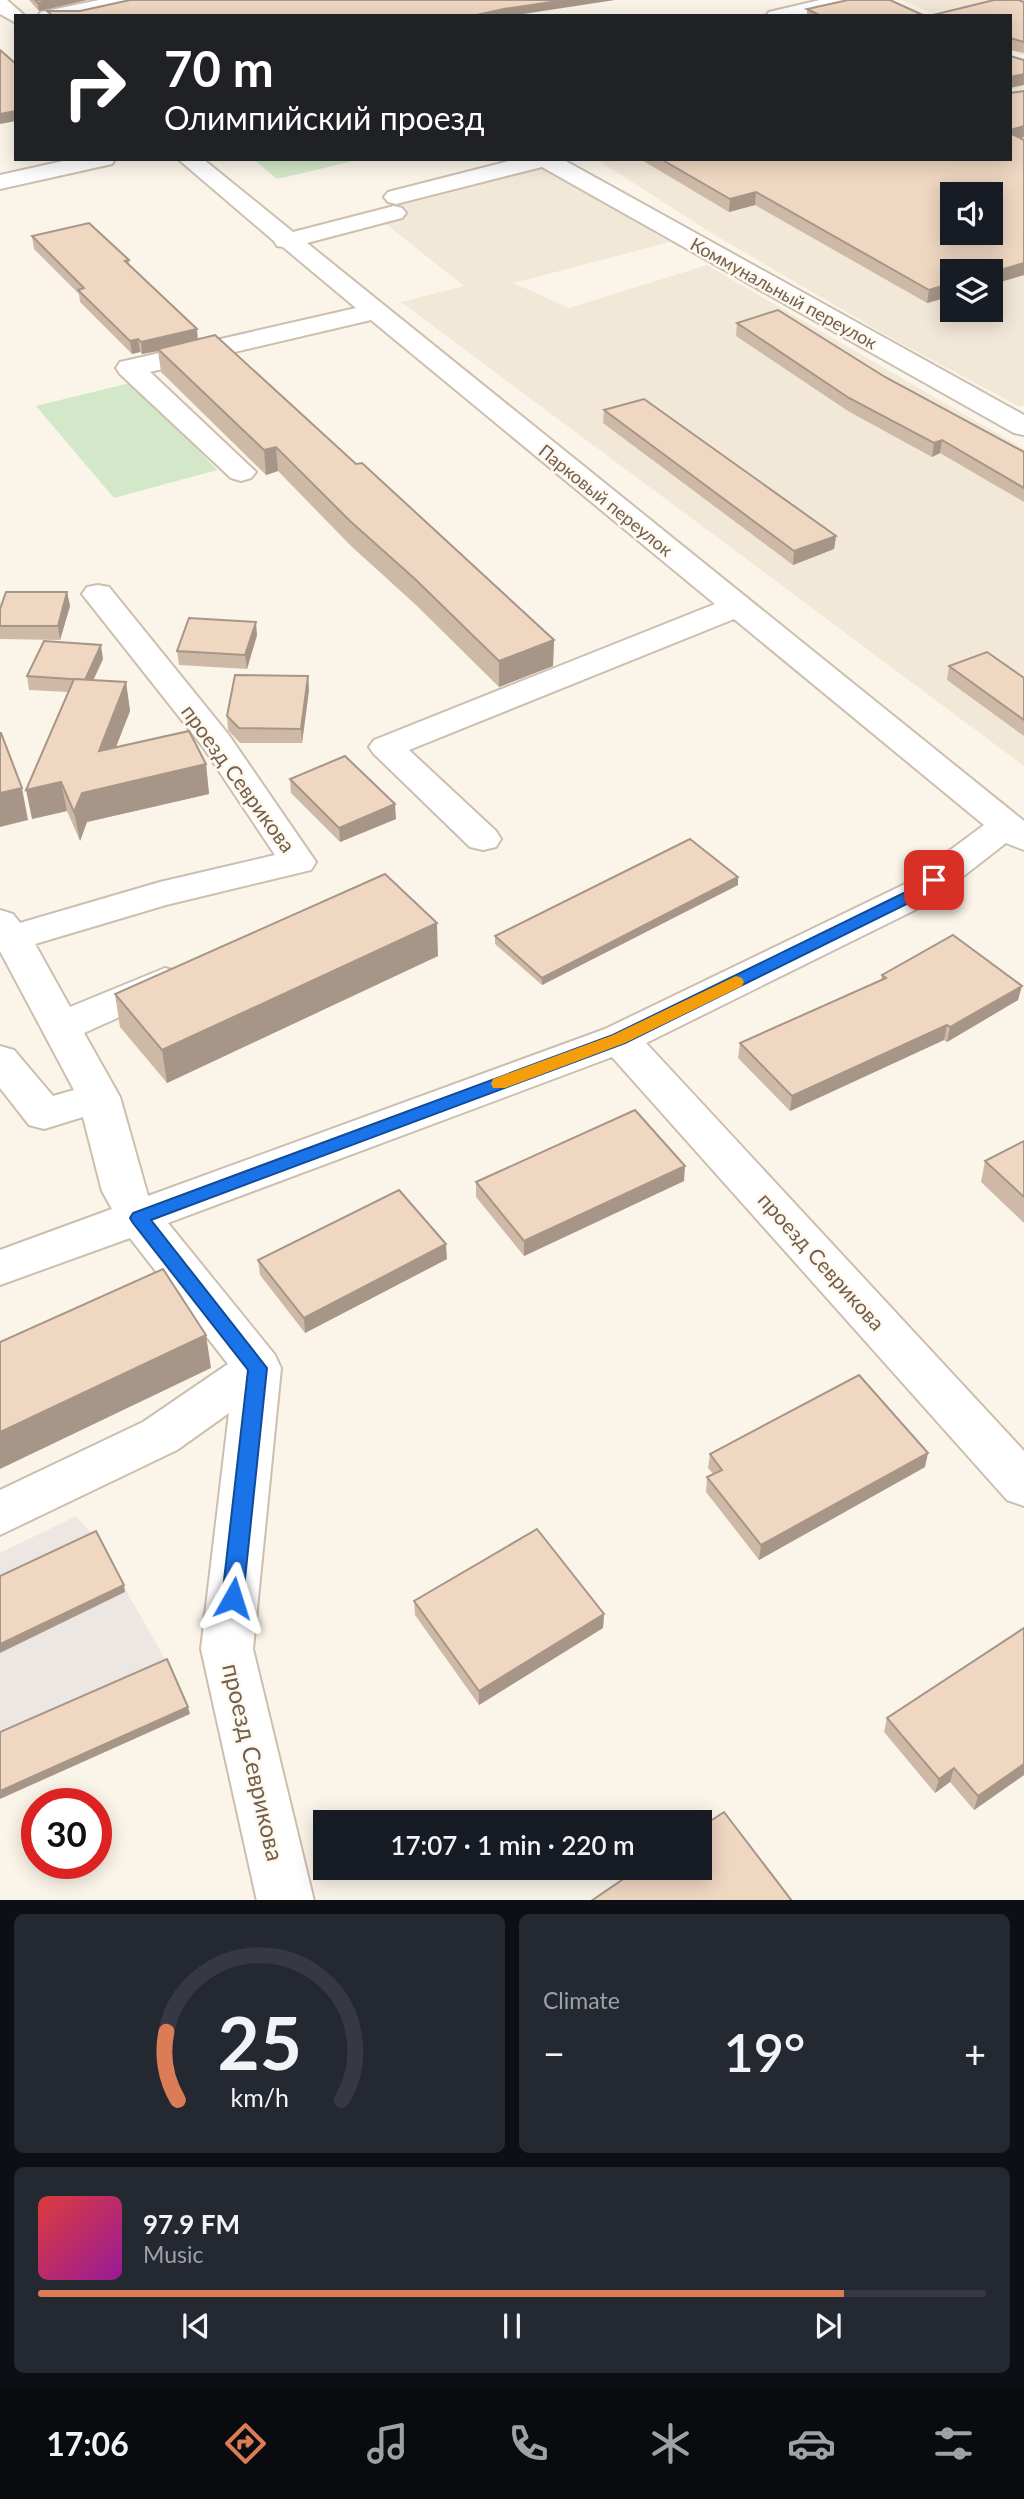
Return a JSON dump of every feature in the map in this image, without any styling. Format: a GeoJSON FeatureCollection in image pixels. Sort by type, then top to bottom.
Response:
{"type":"FeatureCollection","features":[{"type":"Feature","properties":{"kind":"street"},"geometry":{"type":"LineString","coordinates":[[58,14],[129,0]]}},
{"type":"Feature","properties":{"kind":"street"},"geometry":{"type":"LineString","coordinates":[[785,14],[847,0]]}},
{"type":"Feature","properties":{"kind":"street"},"geometry":{"type":"LineString","coordinates":[[0,4],[14,18]]}},
{"type":"Feature","properties":{"kind":"street"},"geometry":{"type":"LineString","coordinates":[[0,182],[95,161]]}},
{"type":"Feature","properties":{"kind":"street","name":"Парковый переулок"},"geometry":{"type":"LineString","coordinates":[[191,161],[286,241],[1015,832]]}},
{"type":"Feature","properties":{"kind":"street"},"geometry":{"type":"LineString","coordinates":[[286,241],[538,161]]}},
{"type":"Feature","properties":{"kind":"street","name":"Коммунальный переулок"},"geometry":{"type":"LineString","coordinates":[[549,161],[1024,427]]}},
{"type":"Feature","properties":{"kind":"street"},"geometry":{"type":"LineString","coordinates":[[241,472],[130,368],[374,312]]}},
{"type":"Feature","properties":{"kind":"street","name":"проезд Севрикова"},"geometry":{"type":"LineString","coordinates":[[98,594],[216,741],[298,862],[6,931],[99,1097],[124,1191],[139,1218],[258,1368],[227,1649],[286,1900]]}},
{"type":"Feature","properties":{"kind":"street"},"geometry":{"type":"LineString","coordinates":[[483,839],[386,747],[737,606]]}},
{"type":"Feature","properties":{"kind":"street"},"geometry":{"type":"LineString","coordinates":[[0,1268],[619,1039],[916,894],[1015,832]]}},
{"type":"Feature","properties":{"kind":"street"},"geometry":{"type":"LineString","coordinates":[[61,1027],[200,965]]}},
{"type":"Feature","properties":{"kind":"street","name":"проезд Севрикова"},"geometry":{"type":"LineString","coordinates":[[619,1039],[1024,1485]]}},
{"type":"Feature","properties":{"kind":"street"},"geometry":{"type":"LineString","coordinates":[[0,1059],[44,1114],[99,1097]]}},
{"type":"Feature","properties":{"kind":"street"},"geometry":{"type":"LineString","coordinates":[[0,1514],[160,1436],[258,1368]]}},
{"type":"Feature","properties":{"kind":"shaded area"},"geometry":{"type":"Polygon","coordinates":[[[902,0],[1024,0],[1024,55],[1012,50],[1012,14],[933,14],[902,0]]]}},
{"type":"Feature","properties":{"kind":"shaded area"},"geometry":{"type":"Polygon","coordinates":[[[1012,64],[1024,69],[1024,406],[1020,407],[891,338],[713,234],[599,161],[1012,161],[1012,64]]]}},
{"type":"Feature","properties":{"kind":"shaded area"},"geometry":{"type":"Polygon","coordinates":[[[544,169],[670,242],[514,283],[569,308],[707,265],[1024,449],[1024,766],[401,302],[464,286],[382,221],[405,215],[394,207],[544,169]]]}},
{"type":"Feature","properties":{"kind":"shaded area"},"geometry":{"type":"Polygon","coordinates":[[[76,1516],[97,1539],[169,1666],[0,1799],[0,1553],[76,1516]]]}},
{"type":"Feature","properties":{"kind":"green space"},"geometry":{"type":"Polygon","coordinates":[[[255,161],[354,161],[277,179],[255,161]]]}},
{"type":"Feature","properties":{"kind":"green space"},"geometry":{"type":"Polygon","coordinates":[[[134,382],[217,470],[114,498],[36,406],[134,382]]]}},
{"type":"Feature","properties":{"kind":"building"},"geometry":{"type":"Polygon","coordinates":[[[130,0],[565,0],[481,14],[51,14],[47,11],[80,11],[130,0]]]}},
{"type":"Feature","properties":{"kind":"building"},"geometry":{"type":"Polygon","coordinates":[[[848,0],[890,0],[921,14],[817,14],[807,9],[848,0]]]}},
{"type":"Feature","properties":{"kind":"building"},"geometry":{"type":"Polygon","coordinates":[[[994,0],[1019,0],[1024,2],[1024,42],[1012,39],[1012,14],[937,14],[994,0]]]}},
{"type":"Feature","properties":{"kind":"building"},"geometry":{"type":"Polygon","coordinates":[[[0,50],[14,62],[14,111],[0,114],[0,50]]]}},
{"type":"Feature","properties":{"kind":"building"},"geometry":{"type":"Polygon","coordinates":[[[1012,57],[1024,60],[1024,74],[1012,77],[1012,57]]]}},
{"type":"Feature","properties":{"kind":"building"},"geometry":{"type":"Polygon","coordinates":[[[1024,91],[1024,126],[1012,129],[1012,93],[1024,91]]]}},
{"type":"Feature","properties":{"kind":"building"},"geometry":{"type":"Polygon","coordinates":[[[1012,134],[1024,140],[1024,263],[1003,269],[1003,259],[940,259],[940,287],[929,290],[756,192],[730,199],[664,161],[1012,161],[1012,134]]]}},
{"type":"Feature","properties":{"kind":"building"},"geometry":{"type":"Polygon","coordinates":[[[89,223],[197,329],[141,342],[138,339],[130,341],[78,290],[84,288],[32,236],[89,223]]]}},
{"type":"Feature","properties":{"kind":"building"},"geometry":{"type":"Polygon","coordinates":[[[778,310],[885,377],[1024,452],[1024,488],[942,440],[934,443],[849,398],[737,323],[778,310]]]}},
{"type":"Feature","properties":{"kind":"building"},"geometry":{"type":"Polygon","coordinates":[[[215,335],[356,464],[362,463],[554,640],[499,661],[415,579],[350,521],[276,447],[264,450],[158,349],[215,335]]]}},
{"type":"Feature","properties":{"kind":"building"},"geometry":{"type":"Polygon","coordinates":[[[644,399],[836,536],[794,551],[604,410],[644,399]]]}},
{"type":"Feature","properties":{"kind":"building"},"geometry":{"type":"Polygon","coordinates":[[[6,592],[67,592],[58,626],[0,626],[0,609],[6,592]]]}},
{"type":"Feature","properties":{"kind":"building"},"geometry":{"type":"Polygon","coordinates":[[[189,618],[256,622],[245,655],[177,651],[189,618]]]}},
{"type":"Feature","properties":{"kind":"building"},"geometry":{"type":"Polygon","coordinates":[[[44,641],[101,645],[85,680],[27,676],[44,641]]]}},
{"type":"Feature","properties":{"kind":"building"},"geometry":{"type":"Polygon","coordinates":[[[987,652],[1024,678],[1024,720],[949,666],[987,652]]]}},
{"type":"Feature","properties":{"kind":"building"},"geometry":{"type":"Polygon","coordinates":[[[235,675],[308,676],[301,729],[239,728],[227,716],[235,675]]]}},
{"type":"Feature","properties":{"kind":"building"},"geometry":{"type":"Polygon","coordinates":[[[74,679],[126,682],[99,751],[189,731],[206,764],[82,793],[74,812],[61,782],[26,790],[74,679]]]}},
{"type":"Feature","properties":{"kind":"building"},"geometry":{"type":"Polygon","coordinates":[[[0,733],[22,788],[0,793],[0,733]]]}},
{"type":"Feature","properties":{"kind":"building"},"geometry":{"type":"Polygon","coordinates":[[[345,756],[395,804],[339,828],[290,779],[345,756]]]}},
{"type":"Feature","properties":{"kind":"building"},"geometry":{"type":"Polygon","coordinates":[[[690,839],[738,877],[542,978],[495,936],[690,839]]]}},
{"type":"Feature","properties":{"kind":"building"},"geometry":{"type":"Polygon","coordinates":[[[385,874],[437,923],[162,1050],[115,994],[385,874]]]}},
{"type":"Feature","properties":{"kind":"building"},"geometry":{"type":"Polygon","coordinates":[[[953,935],[1022,986],[950,1027],[947,1025],[792,1096],[740,1043],[886,978],[882,975],[953,935]]]}},
{"type":"Feature","properties":{"kind":"building"},"geometry":{"type":"Polygon","coordinates":[[[635,1110],[685,1166],[524,1241],[476,1182],[635,1110]]]}},
{"type":"Feature","properties":{"kind":"building"},"geometry":{"type":"Polygon","coordinates":[[[1024,1141],[1024,1197],[985,1161],[1024,1141]]]}},
{"type":"Feature","properties":{"kind":"building"},"geometry":{"type":"Polygon","coordinates":[[[399,1190],[446,1244],[304,1318],[258,1260],[399,1190]]]}},
{"type":"Feature","properties":{"kind":"building"},"geometry":{"type":"Polygon","coordinates":[[[163,1269],[206,1335],[0,1432],[0,1342],[163,1269]]]}},
{"type":"Feature","properties":{"kind":"building"},"geometry":{"type":"Polygon","coordinates":[[[859,1375],[928,1453],[761,1545],[707,1477],[722,1470],[710,1454],[859,1375]]]}},
{"type":"Feature","properties":{"kind":"building"},"geometry":{"type":"Polygon","coordinates":[[[537,1529],[604,1614],[479,1691],[414,1601],[537,1529]]]}},
{"type":"Feature","properties":{"kind":"building"},"geometry":{"type":"Polygon","coordinates":[[[96,1531],[124,1585],[0,1644],[0,1576],[96,1531]]]}},
{"type":"Feature","properties":{"kind":"building"},"geometry":{"type":"Polygon","coordinates":[[[1024,1628],[1024,1764],[978,1796],[954,1768],[939,1779],[887,1718],[1024,1628]]]}},
{"type":"Feature","properties":{"kind":"building"},"geometry":{"type":"Polygon","coordinates":[[[167,1659],[188,1707],[0,1791],[0,1732],[167,1659]]]}},
{"type":"Feature","properties":{"kind":"building"},"geometry":{"type":"Polygon","coordinates":[[[724,1812],[791,1900],[592,1900],[622,1880],[712,1880],[712,1820],[724,1812]]]}},
{"type":"Feature","properties":{"kind":"slow traffic"},"geometry":{"type":"LineString","coordinates":[[499,1084],[619,1039],[736,982]]}},
{"type":"Feature","properties":{"kind":"route"},"geometry":{"type":"LineString","coordinates":[[233,1598],[258,1368],[139,1218],[619,1039],[916,894],[934,880]]}}]}
